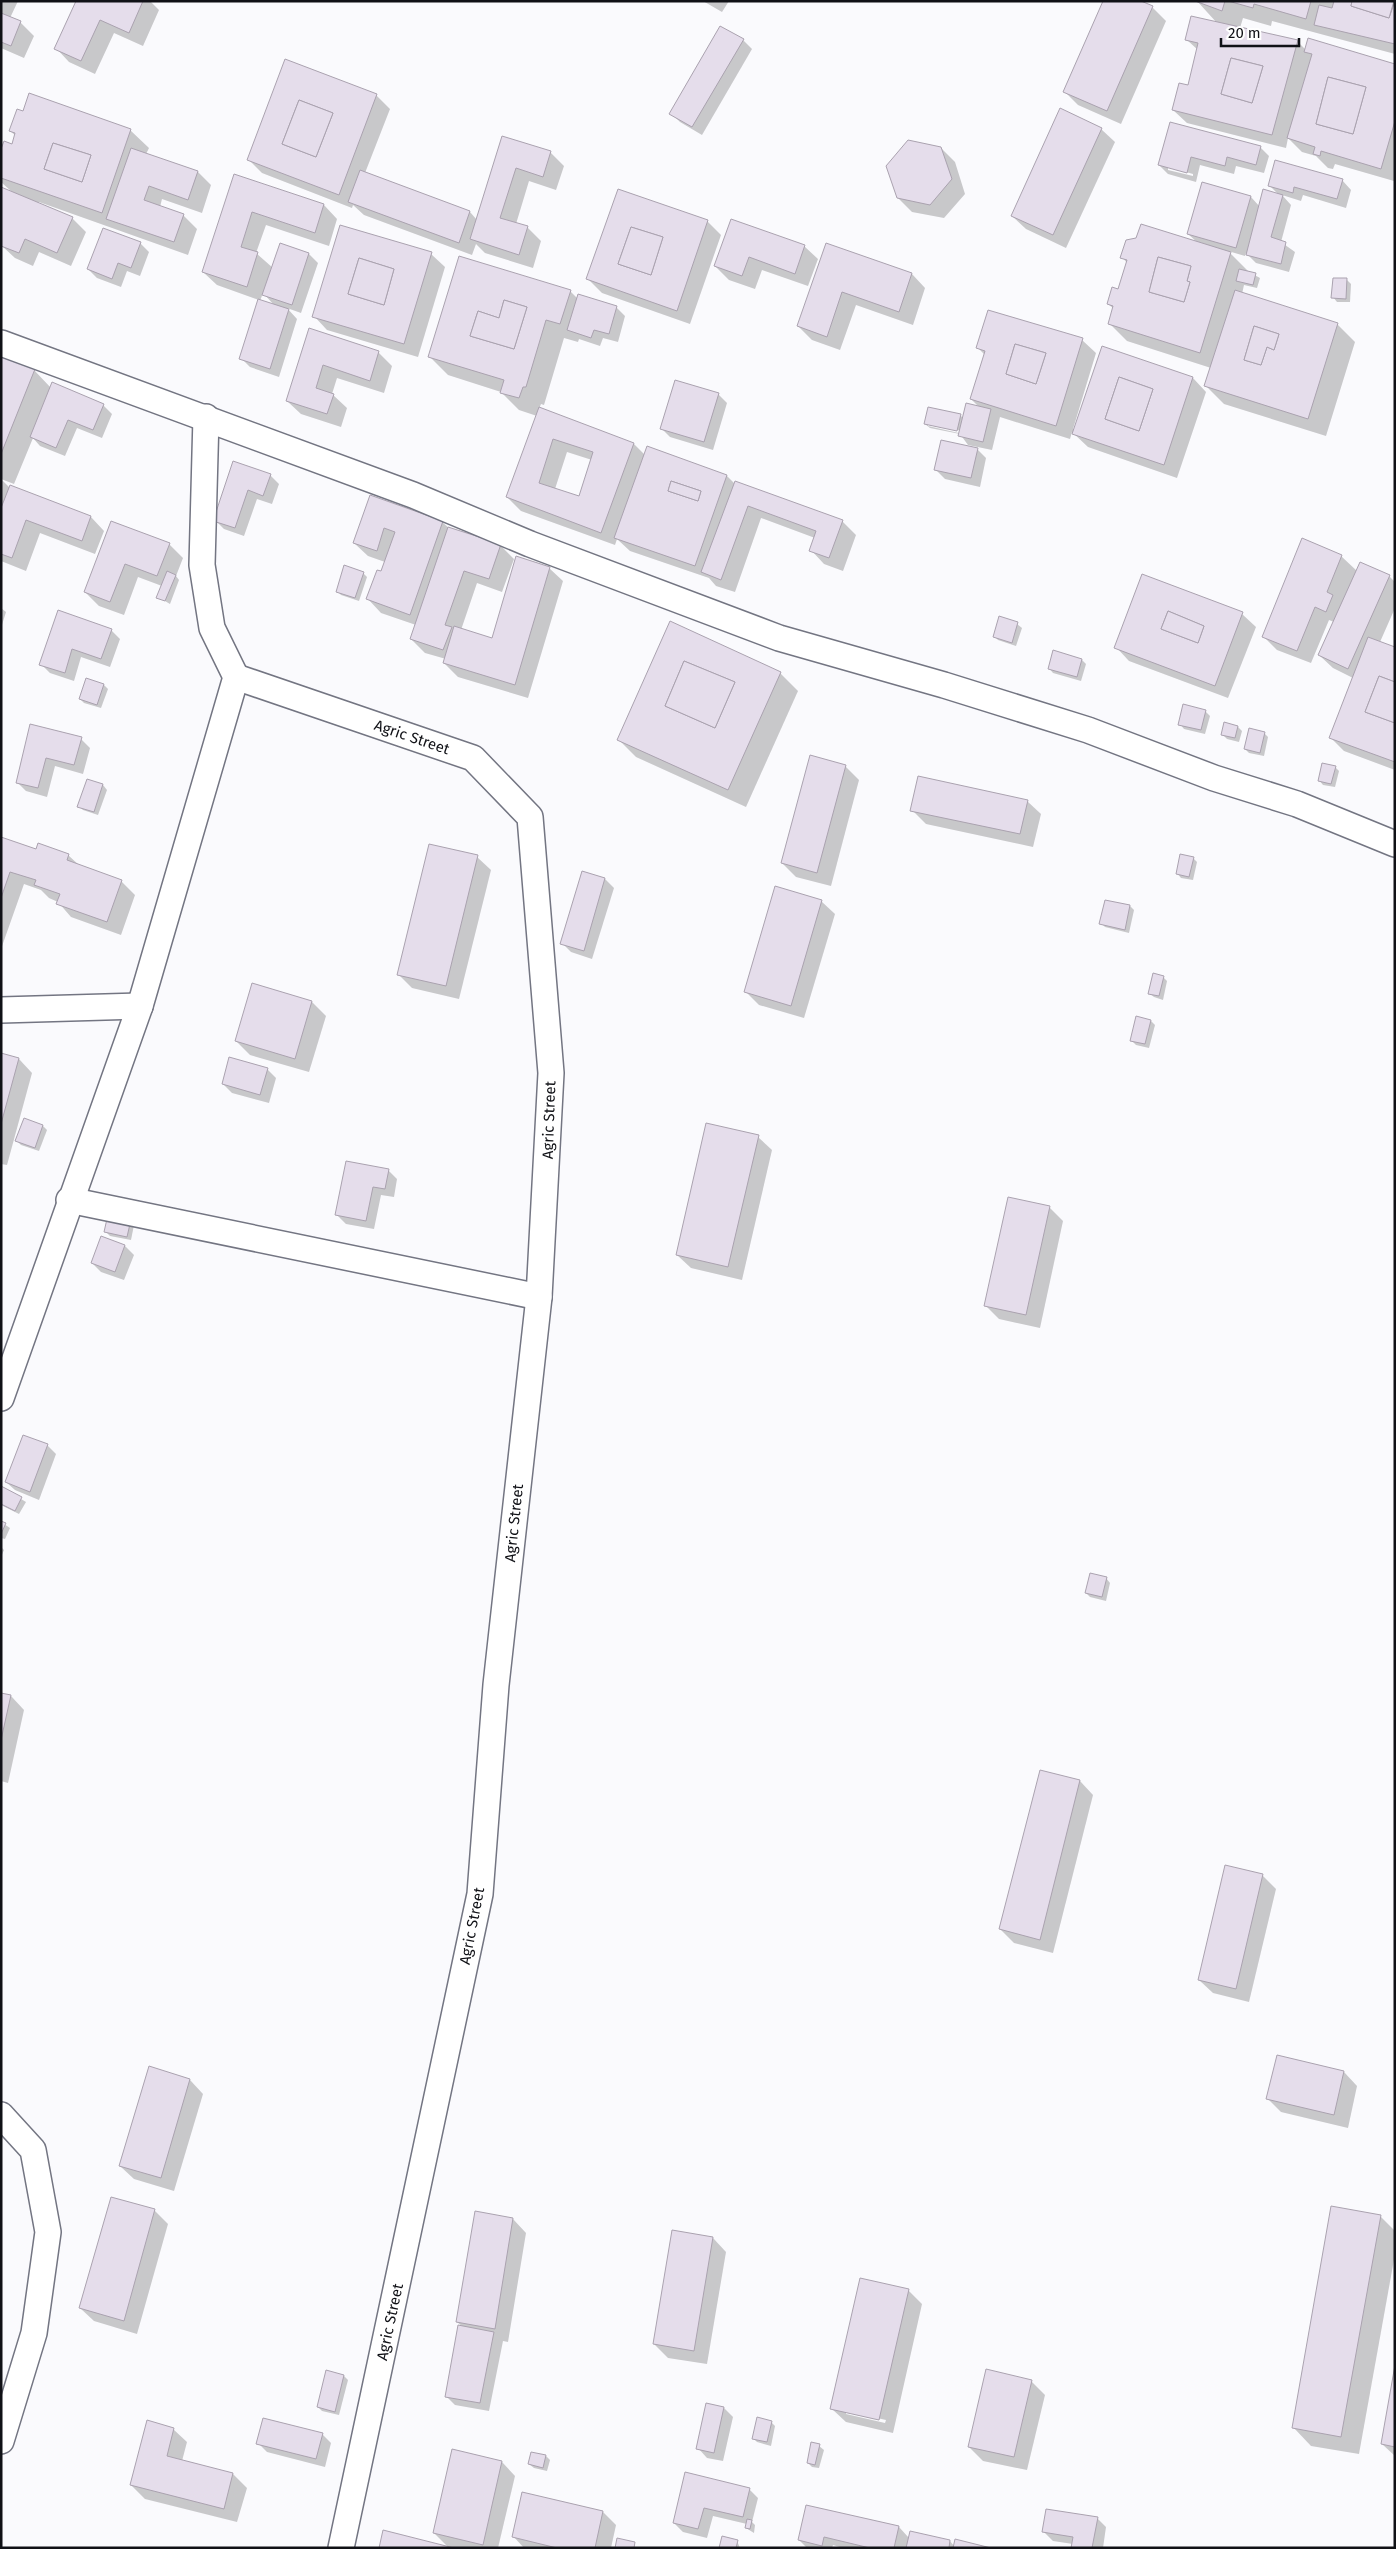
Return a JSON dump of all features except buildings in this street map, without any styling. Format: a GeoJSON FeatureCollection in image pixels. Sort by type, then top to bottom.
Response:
{"type":"FeatureCollection","features":[{"type":"Feature","properties":{"kind":"street"},"geometry":{"type":"LineString","coordinates":[[1,342],[413,495],[530,544],[778,638],[944,685],[1088,730],[1214,778],[1298,804],[1395,844]]}},
{"type":"Feature","properties":{"kind":"street"},"geometry":{"type":"LineString","coordinates":[[1,1398],[69,1200],[140,1006],[236,677],[212,628],[202,565],[206,418]]}},
{"type":"Feature","properties":{"kind":"street","name":"Agric Street"},"geometry":{"type":"LineString","coordinates":[[236,677],[473,758],[530,817],[551,1073],[539,1297],[496,1685],[480,1894],[341,2548]]}},
{"type":"Feature","properties":{"kind":"street"},"geometry":{"type":"LineString","coordinates":[[1,1010],[140,1006]]}},
{"type":"Feature","properties":{"kind":"street"},"geometry":{"type":"LineString","coordinates":[[69,1200],[539,1297]]}},
{"type":"Feature","properties":{"kind":"street"},"geometry":{"type":"LineString","coordinates":[[1,2115],[33,2150],[48,2232],[34,2333],[1,2441]]}}]}
